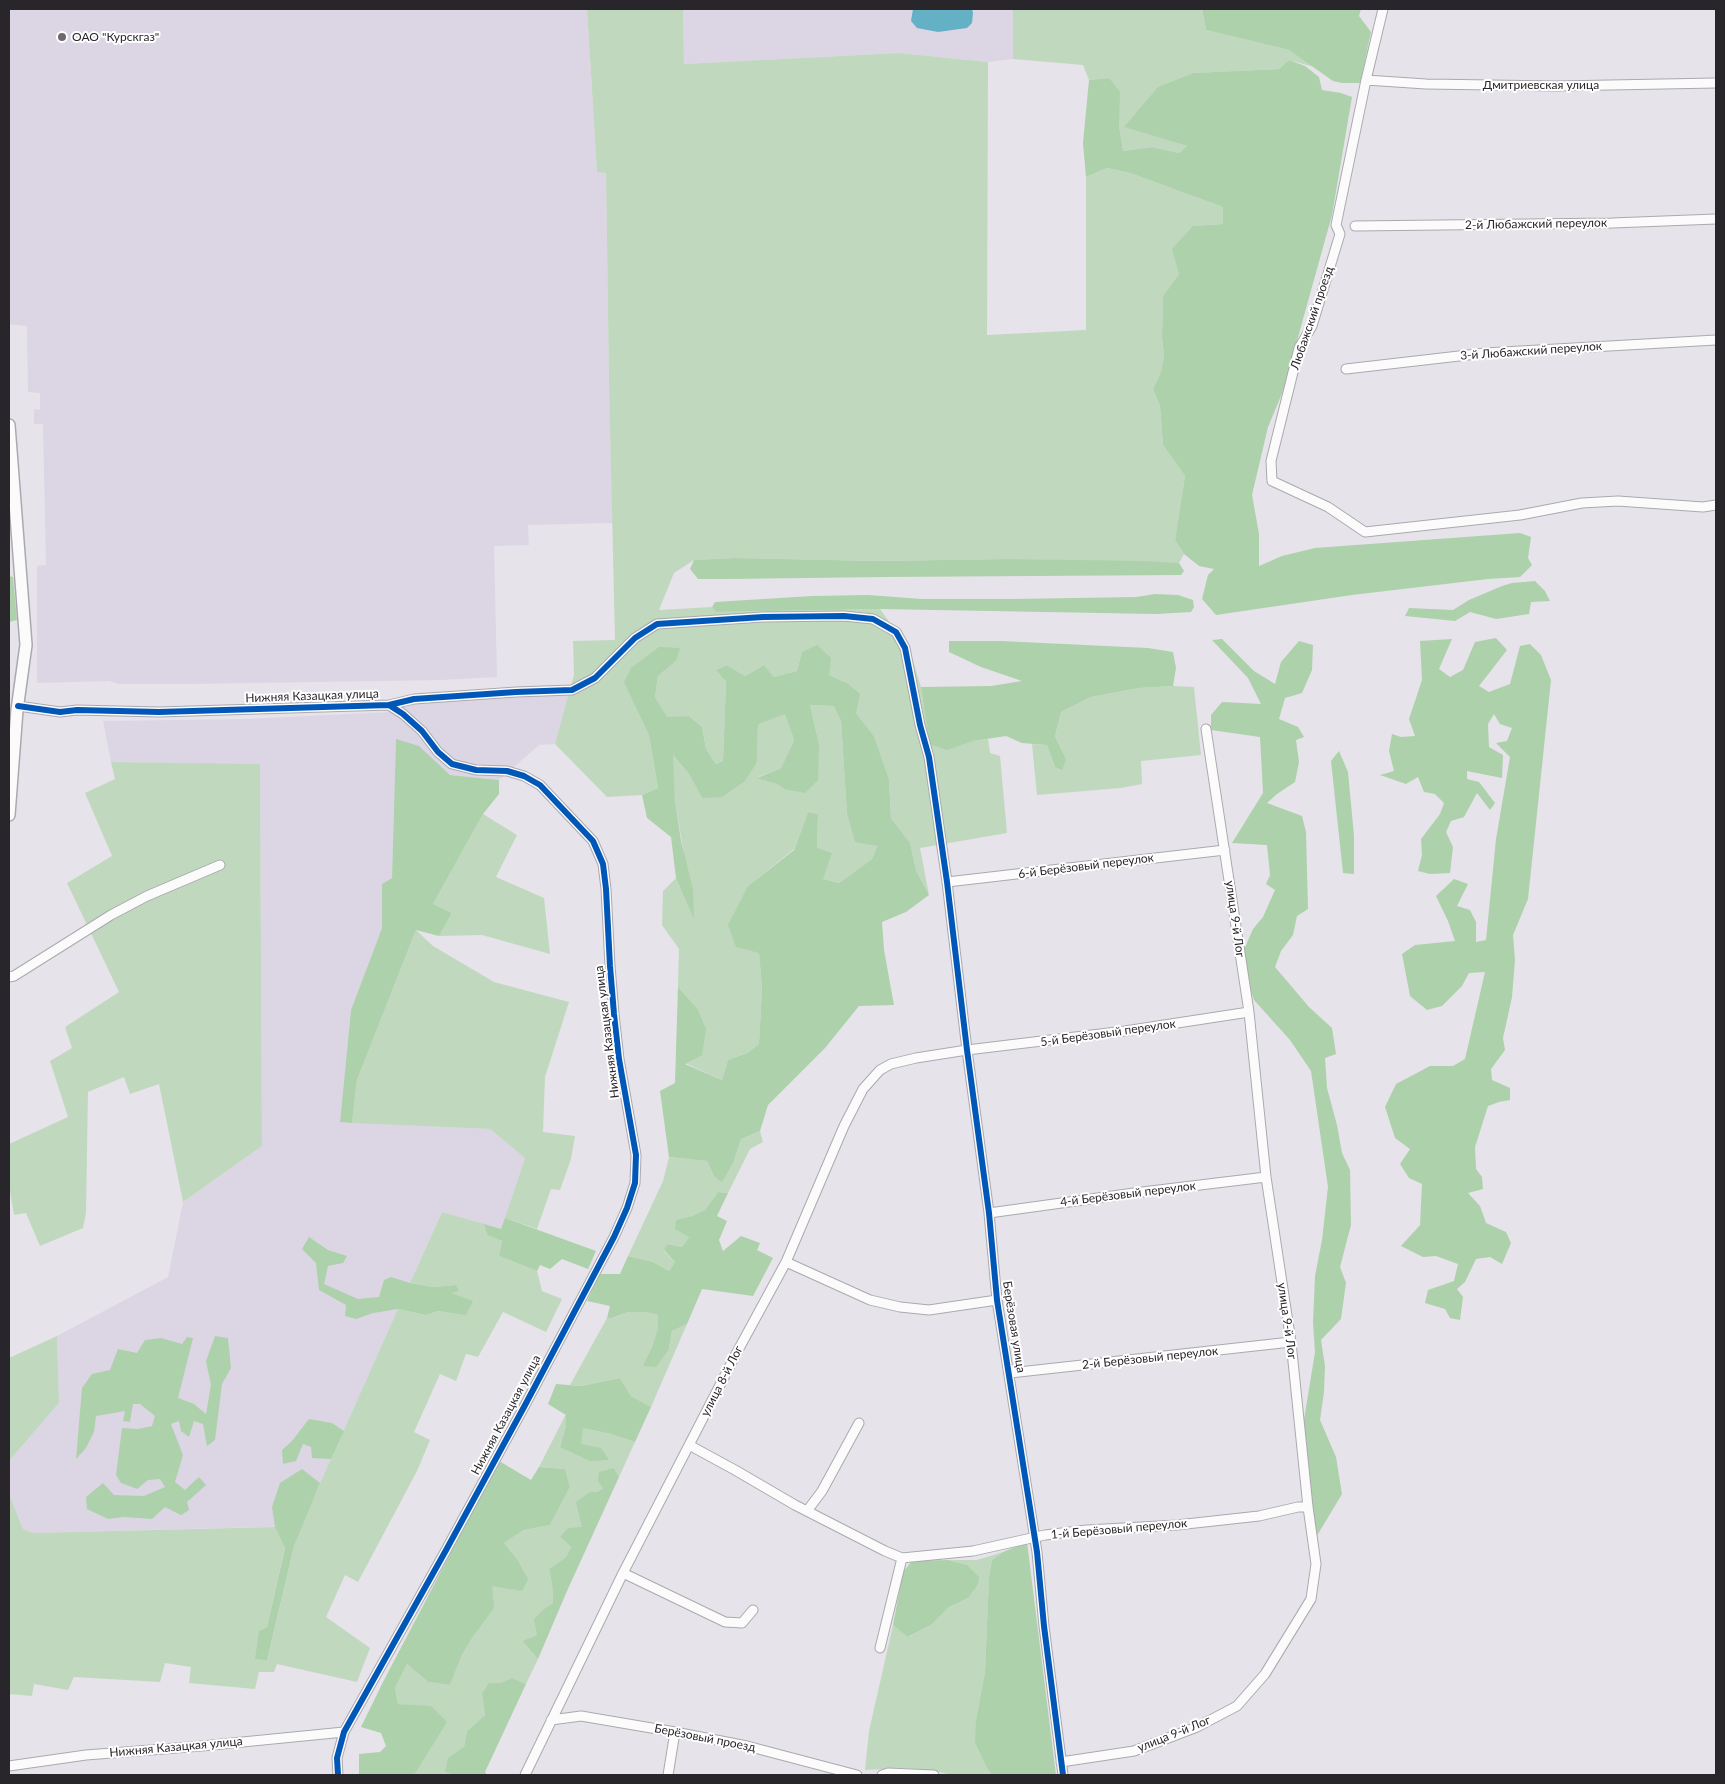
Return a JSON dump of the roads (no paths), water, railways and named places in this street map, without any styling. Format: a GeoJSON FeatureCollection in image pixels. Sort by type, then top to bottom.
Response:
{"type":"FeatureCollection","features":[{"type":"Feature","properties":{"kind":"street","name":"Любажский проезд"},"geometry":{"type":"LineString","coordinates":[[1383,9],[1366,80],[1336,225],[1340,234],[1312,326],[1298,348],[1271,461],[1272,481],[1328,507],[1365,532],[1520,514],[1609,501],[1703,507],[1716,505]]}},
{"type":"Feature","properties":{"kind":"street","name":"Дмитриевская улица"},"geometry":{"type":"LineString","coordinates":[[1366,80],[1426,84],[1557,86],[1716,83]]}},
{"type":"Feature","properties":{"kind":"street","name":"2-й Любажский переулок"},"geometry":{"type":"LineString","coordinates":[[1355,226],[1612,223],[1716,219]]}},
{"type":"Feature","properties":{"kind":"street","name":"3-й Любажский переулок"},"geometry":{"type":"LineString","coordinates":[[1346,369],[1485,353],[1716,340]]}},
{"type":"Feature","properties":{"kind":"street"},"geometry":{"type":"LineString","coordinates":[[9,425],[26,646],[18,706],[9,815]]}},
{"type":"Feature","properties":{"kind":"street","name":"Берёзовая улица"},"geometry":{"type":"LineString","coordinates":[[390,705],[414,699],[572,690],[595,678],[635,638],[657,624],[763,617],[844,616],[873,619],[896,632],[905,648],[920,725],[929,757],[948,882],[967,1050],[989,1213],[997,1300],[1035,1537],[1063,1775]]}},
{"type":"Feature","properties":{"kind":"street","name":"Нижняя Казацкая улица"},"geometry":{"type":"LineString","coordinates":[[18,706],[60,712],[77,710],[159,712],[390,705],[422,731],[438,752],[452,764],[476,770],[507,771],[524,776],[540,785],[593,842],[603,864],[614,1014],[619,1059],[636,1155],[635,1184],[614,1237],[520,1415],[344,1732],[337,1758],[338,1775]]}},
{"type":"Feature","properties":{"kind":"street","name":"улица 9-й Лог"},"geometry":{"type":"LineString","coordinates":[[1062,1762],[1134,1751],[1197,1727],[1237,1706],[1265,1674],[1311,1599],[1316,1564],[1308,1507],[1291,1342],[1266,1177],[1248,1012],[1206,729]]}},
{"type":"Feature","properties":{"kind":"street","name":"6-й Берёзовый переулок"},"geometry":{"type":"LineString","coordinates":[[948,882],[1225,850]]}},
{"type":"Feature","properties":{"kind":"street"},"geometry":{"type":"LineString","coordinates":[[9,977],[14,976],[111,915],[220,865]]}},
{"type":"Feature","properties":{"kind":"street","name":"5-й Берёзовый переулок"},"geometry":{"type":"LineString","coordinates":[[967,1050],[1125,1032],[1248,1012]]}},
{"type":"Feature","properties":{"kind":"street","name":"улица 8-й Лог"},"geometry":{"type":"LineString","coordinates":[[525,1775],[623,1573],[736,1354],[786,1262],[844,1126],[863,1089],[880,1070],[891,1064],[967,1050]]}},
{"type":"Feature","properties":{"kind":"street","name":"4-й Берёзовый переулок"},"geometry":{"type":"LineString","coordinates":[[989,1213],[1266,1177]]}},
{"type":"Feature","properties":{"kind":"street"},"geometry":{"type":"LineString","coordinates":[[786,1262],[870,1300],[900,1307],[929,1310],[997,1300]]}},
{"type":"Feature","properties":{"kind":"street","name":"2-й Берёзовый переулок"},"geometry":{"type":"LineString","coordinates":[[1010,1373],[1291,1342]]}},
{"type":"Feature","properties":{"kind":"street"},"geometry":{"type":"LineString","coordinates":[[807,1511],[822,1491],[859,1423]]}},
{"type":"Feature","properties":{"kind":"street","name":"1-й Берёзовый переулок"},"geometry":{"type":"LineString","coordinates":[[689,1446],[807,1511],[902,1558],[973,1551],[1035,1537],[1087,1530],[1177,1525],[1259,1516],[1298,1507],[1308,1507]]}},
{"type":"Feature","properties":{"kind":"street"},"geometry":{"type":"LineString","coordinates":[[880,1648],[902,1558]]}},
{"type":"Feature","properties":{"kind":"street"},"geometry":{"type":"LineString","coordinates":[[623,1573],[726,1622],[742,1623],[753,1610]]}},
{"type":"Feature","properties":{"kind":"street","name":"Берёзовый проезд"},"geometry":{"type":"LineString","coordinates":[[551,1720],[581,1716],[675,1732],[747,1746],[857,1775]]}},
{"type":"Feature","properties":{"kind":"street","name":"Нижняя Казацкая улица"},"geometry":{"type":"LineString","coordinates":[[9,1766],[86,1755],[344,1732]]}},
{"type":"Feature","properties":{"kind":"street"},"geometry":{"type":"LineString","coordinates":[[668,1775],[675,1732]]}},
{"type":"Feature","properties":{"kind":"street"},"geometry":{"type":"LineString","coordinates":[[882,1775],[888,1773],[934,1775]]}},
{"type":"Feature","properties":{"kind":"water"},"geometry":{"type":"Polygon","coordinates":[[[913,9],[972,9],[972,23],[967,28],[938,32],[917,28],[911,21],[913,9]]]}},
{"type":"Feature","properties":{"kind":"place","name":"ОАО \"Курскгаз\""},"geometry":{"type":"Point","coordinates":[62,37]}}]}
